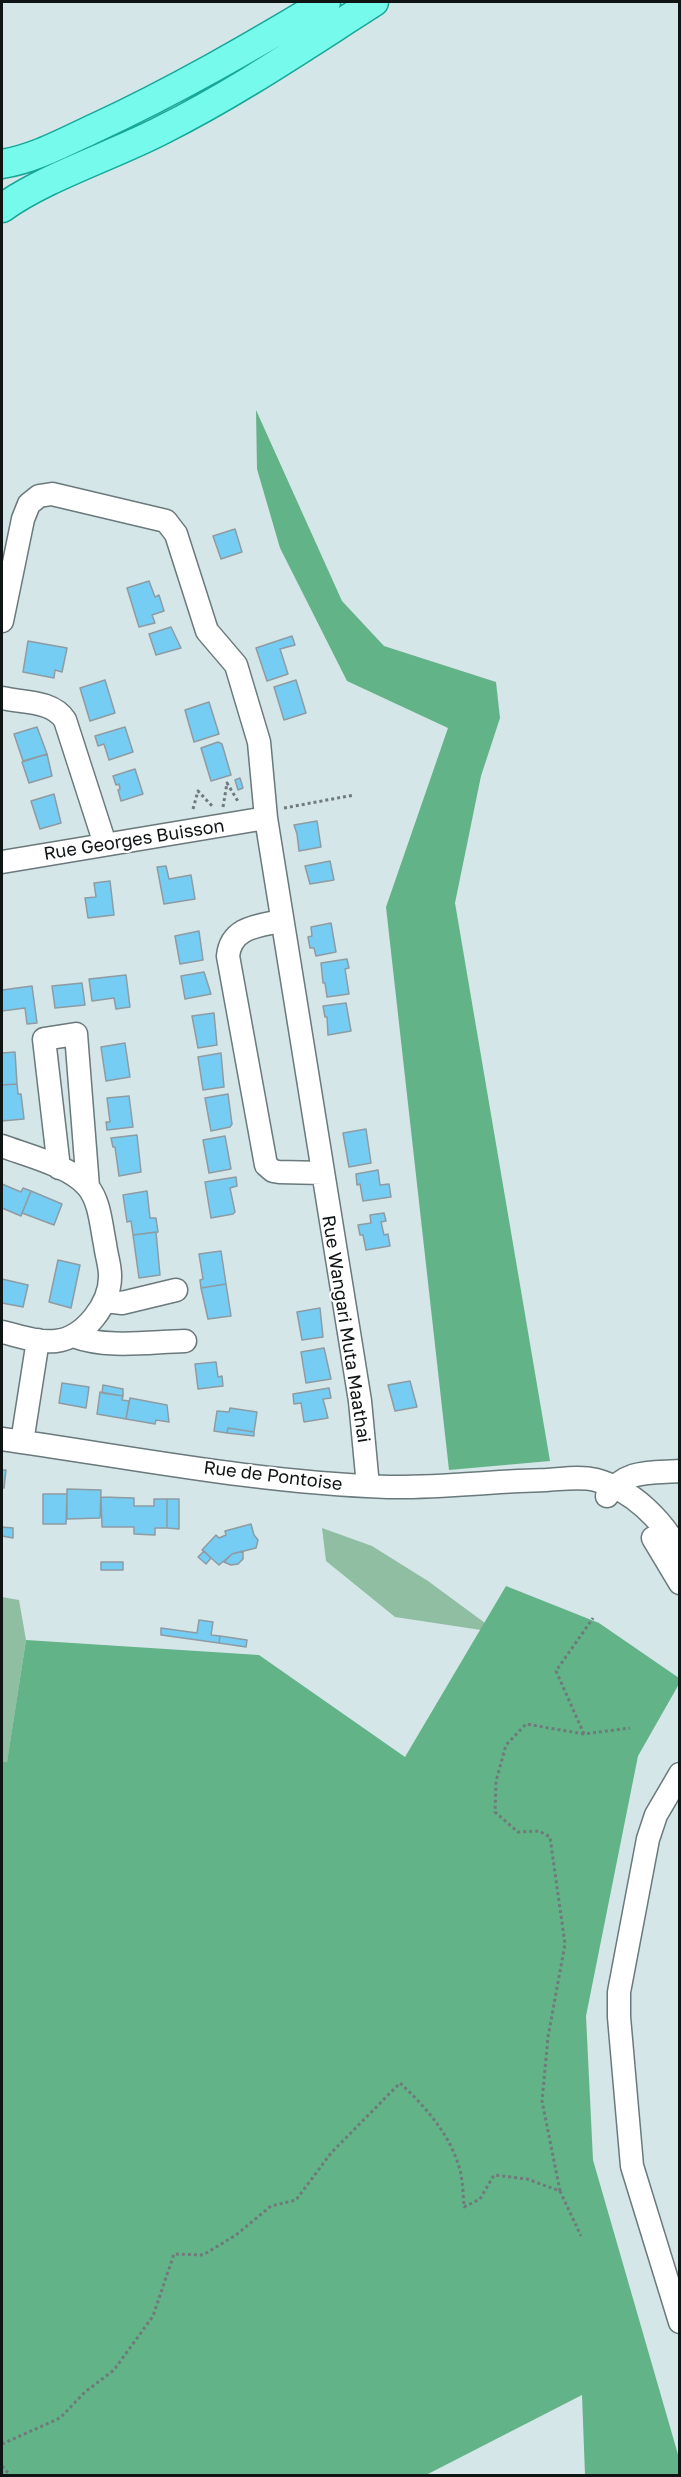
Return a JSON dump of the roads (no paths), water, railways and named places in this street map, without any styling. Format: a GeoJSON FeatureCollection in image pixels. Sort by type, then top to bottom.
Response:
{"type":"FeatureCollection","features":[{"type":"Feature","properties":{"kind":"main road"},"geometry":{"type":"LineString","coordinates":[[2,164],[50,148],[165,94],[327,2]]}},
{"type":"Feature","properties":{"kind":"main road"},"geometry":{"type":"LineString","coordinates":[[2,208],[28,192],[188,117],[272,68],[374,2]]}},
{"type":"Feature","properties":{"kind":"street","name":"Rue Wangari Muta Maathai"},"geometry":{"type":"LineString","coordinates":[[2,621],[23,519],[29,504],[39,496],[52,494],[166,521],[176,534],[207,631],[236,665],[260,742],[266,815],[281,921],[360,1401],[368,1486]]}},
{"type":"Feature","properties":{"kind":"street"},"geometry":{"type":"LineString","coordinates":[[2,698],[48,706],[61,714],[65,720],[105,844]]}},
{"type":"Feature","properties":{"kind":"street","name":"Rue Georges Buisson"},"geometry":{"type":"LineString","coordinates":[[2,862],[266,815]]}},
{"type":"Feature","properties":{"kind":"street"},"geometry":{"type":"LineString","coordinates":[[281,921],[238,933],[231,943],[228,956],[266,1165],[273,1171],[279,1172],[323,1173]]}},
{"type":"Feature","properties":{"kind":"street"},"geometry":{"type":"LineString","coordinates":[[2,1332],[38,1340],[56,1341],[73,1336],[96,1316],[105,1301],[110,1275],[99,1213],[88,1187],[76,1034],[44,1039],[59,1168]]}},
{"type":"Feature","properties":{"kind":"street"},"geometry":{"type":"LineString","coordinates":[[2,1146],[59,1168],[88,1187]]}},
{"type":"Feature","properties":{"kind":"street"},"geometry":{"type":"LineString","coordinates":[[105,1301],[122,1303],[176,1290]]}},
{"type":"Feature","properties":{"kind":"street"},"geometry":{"type":"LineString","coordinates":[[73,1336],[105,1344],[185,1341]]}},
{"type":"Feature","properties":{"kind":"street"},"geometry":{"type":"LineString","coordinates":[[12,1440],[38,1340]]}},
{"type":"Feature","properties":{"kind":"street","name":"Rue de Pontoise"},"geometry":{"type":"LineString","coordinates":[[12,1440],[277,1479],[336,1485],[424,1486],[547,1480],[610,1492]]}},
{"type":"Feature","properties":{"kind":"street"},"geometry":{"type":"LineString","coordinates":[[610,1492],[625,1477],[633,1474],[680,1471]]}},
{"type":"Feature","properties":{"kind":"street"},"geometry":{"type":"LineString","coordinates":[[610,1492],[647,1509],[664,1527],[680,1552]]}},
{"type":"Feature","properties":{"kind":"street"},"geometry":{"type":"LineString","coordinates":[[610,1492],[643,1525],[680,1584]]}},
{"type":"Feature","properties":{"kind":"street"},"geometry":{"type":"LineString","coordinates":[[679,1776],[656,1815],[648,1839],[620,1992],[619,2017],[632,2166],[680,2322]]}}]}
